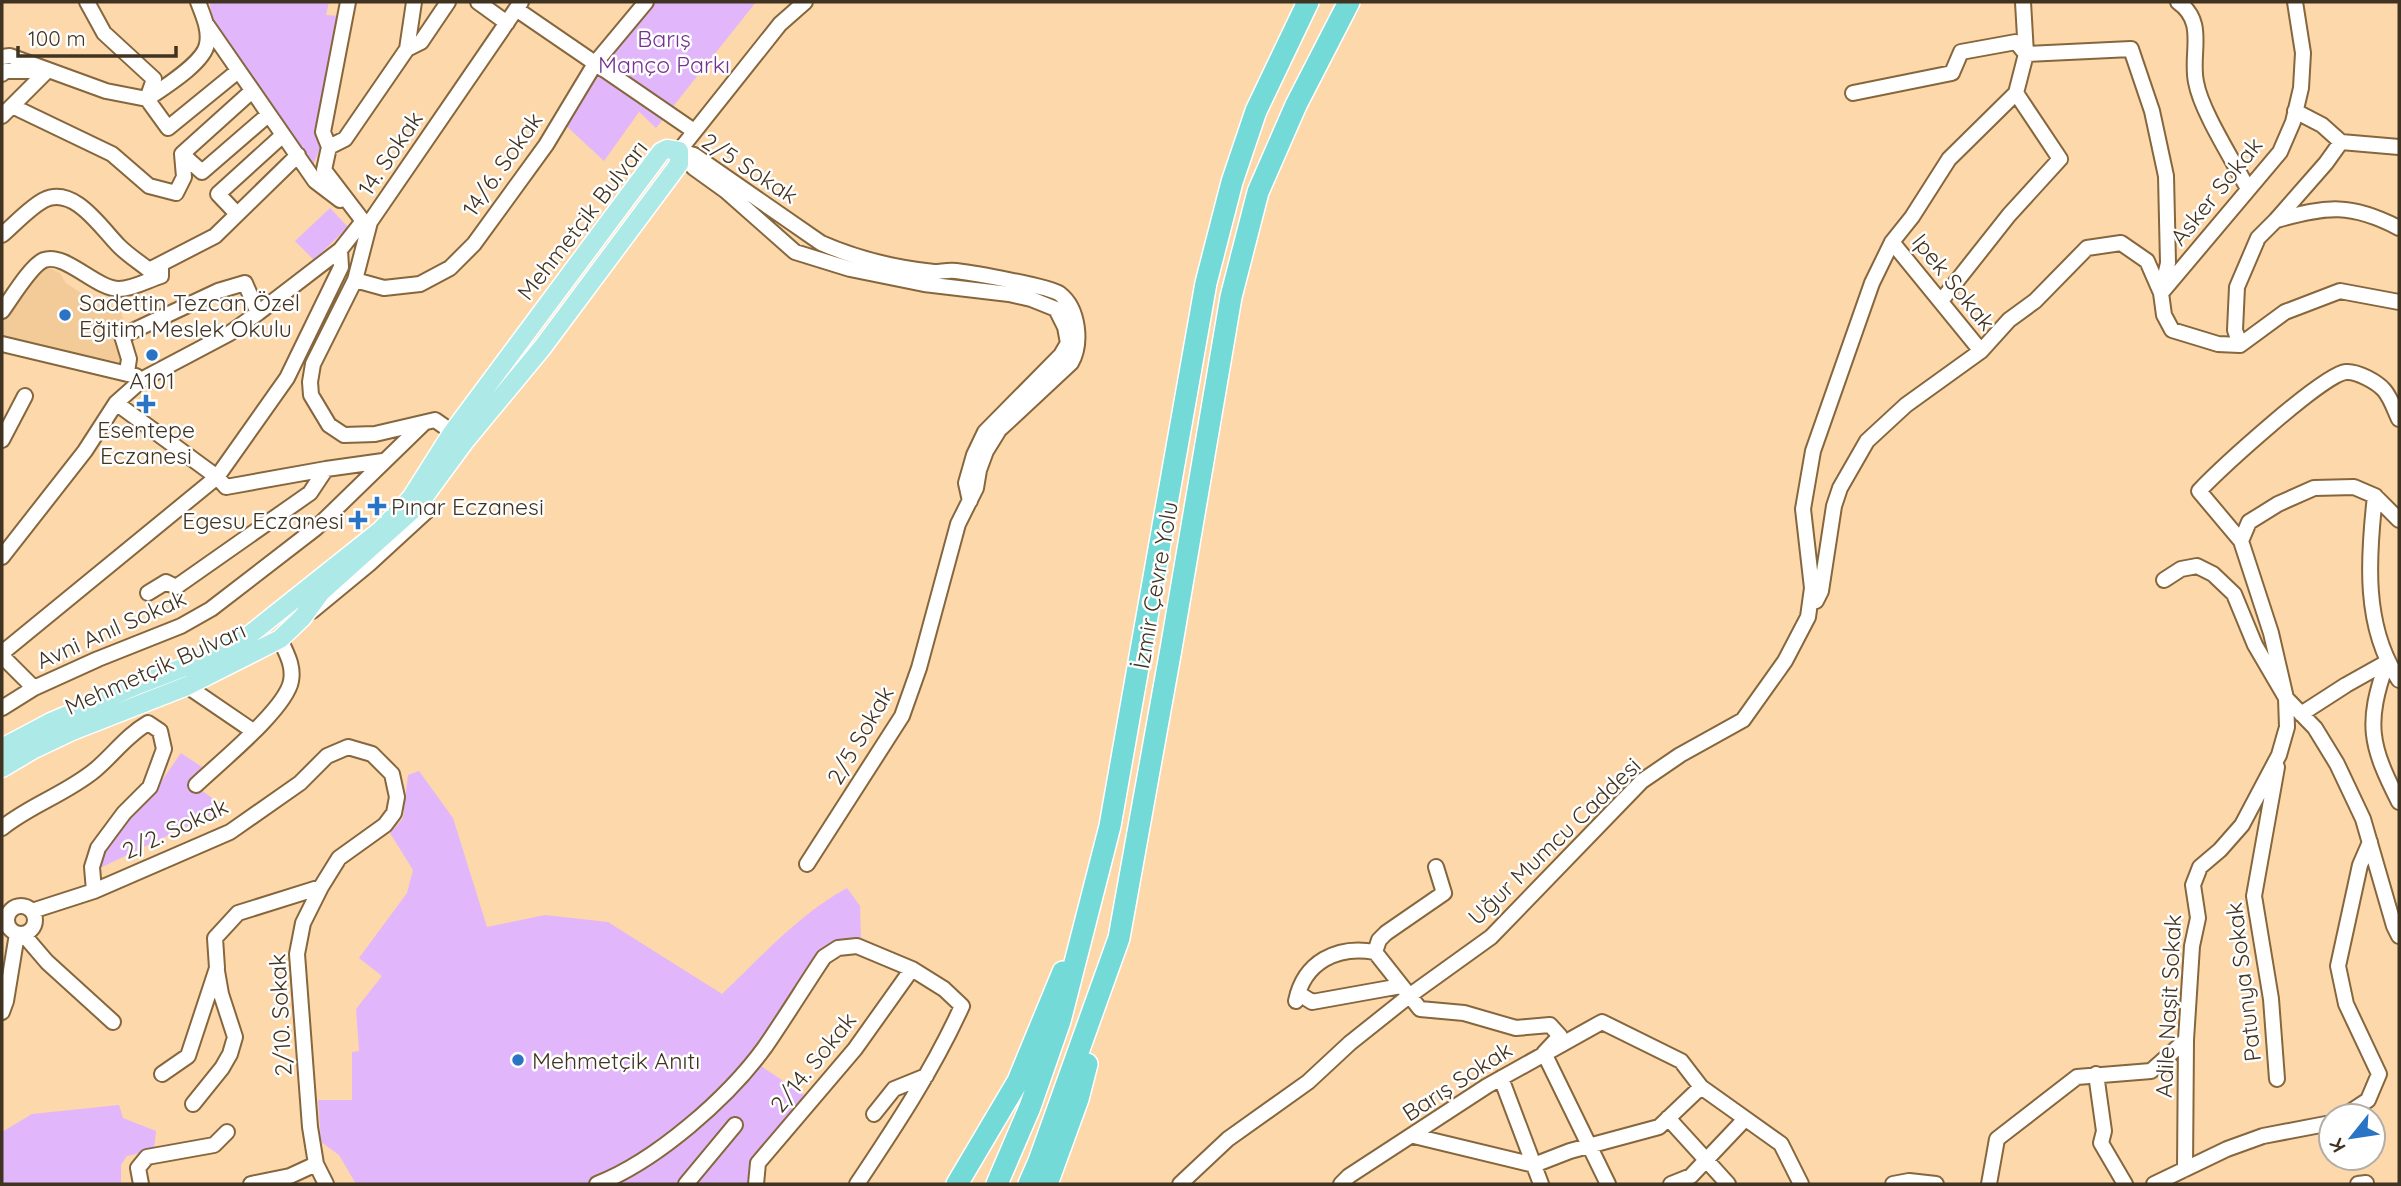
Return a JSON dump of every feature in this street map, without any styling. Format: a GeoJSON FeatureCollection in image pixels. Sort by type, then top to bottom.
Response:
{"type":"FeatureCollection","features":[{"type":"Feature","properties":{"kind":"highway","name":"İzmir Çevre Yolu"},"geometry":{"type":"LineString","coordinates":[[998,1184],[1031,1107],[1060,1020],[1110,826],[1206,283],[1232,182],[1256,111],[1308,2]]}},
{"type":"Feature","properties":{"kind":"highway","name":"İzmir Çevre Yolu"},"geometry":{"type":"LineString","coordinates":[[1029,1184],[1040,1161],[1119,938],[1231,297],[1258,192],[1296,105],[1349,2]]}},
{"type":"Feature","properties":{"kind":"highway"},"geometry":{"type":"LineString","coordinates":[[957,1184],[1018,1081],[1086,919]]}},
{"type":"Feature","properties":{"kind":"highway"},"geometry":{"type":"LineString","coordinates":[[1046,1184],[1078,1099],[1119,938]]}},
{"type":"Feature","properties":{"kind":"main road","name":"Mehmetçik Bulvarı"},"geometry":{"type":"LineString","coordinates":[[2,768],[72,731],[187,686],[280,639],[302,618],[321,593],[415,501],[661,152],[667,149],[678,152]]}},
{"type":"Feature","properties":{"kind":"main road","name":"Mehmetçik Bulvarı"},"geometry":{"type":"LineString","coordinates":[[2,748],[51,722],[203,660],[243,640],[415,501]]}},
{"type":"Feature","properties":{"kind":"street"},"geometry":{"type":"LineString","coordinates":[[87,2],[104,33],[155,79],[147,99]]}},
{"type":"Feature","properties":{"kind":"street"},"geometry":{"type":"LineString","coordinates":[[147,99],[177,79],[205,53],[208,43],[198,2]]}},
{"type":"Feature","properties":{"kind":"street"},"geometry":{"type":"LineString","coordinates":[[348,2],[323,132],[329,146],[324,170],[365,223],[355,280],[313,364],[311,395],[329,425],[344,435],[375,434],[435,419],[458,437]]}},
{"type":"Feature","properties":{"kind":"street"},"geometry":{"type":"LineString","coordinates":[[329,146],[345,139],[407,49],[414,2]]}},
{"type":"Feature","properties":{"kind":"street"},"geometry":{"type":"LineString","coordinates":[[407,49],[421,42],[448,2]]}},
{"type":"Feature","properties":{"kind":"street"},"geometry":{"type":"LineString","coordinates":[[478,2],[507,23]]}},
{"type":"Feature","properties":{"kind":"street","name":"14/6. Sokak"},"geometry":{"type":"LineString","coordinates":[[355,280],[384,288],[420,284],[450,268],[474,244],[546,145],[596,62],[646,2]]}},
{"type":"Feature","properties":{"kind":"street"},"geometry":{"type":"LineString","coordinates":[[678,152],[780,24],[805,2]]}},
{"type":"Feature","properties":{"kind":"street"},"geometry":{"type":"LineString","coordinates":[[1941,301],[2009,215],[2060,159],[2016,93],[2026,54],[2023,2]]}},
{"type":"Feature","properties":{"kind":"street"},"geometry":{"type":"LineString","coordinates":[[2178,2],[2190,13],[2197,32],[2196,81],[2201,99],[2248,189]]}},
{"type":"Feature","properties":{"kind":"street","name":"Asker Sokak"},"geometry":{"type":"LineString","coordinates":[[2161,293],[2280,152],[2301,88],[2303,53],[2295,2]]}},
{"type":"Feature","properties":{"kind":"street"},"geometry":{"type":"LineString","coordinates":[[519,5],[694,131]]}},
{"type":"Feature","properties":{"kind":"street","name":"14. Sokak"},"geometry":{"type":"LineString","coordinates":[[2,557],[85,451],[116,403],[144,379],[230,333],[340,250],[365,223],[519,5]]}},
{"type":"Feature","properties":{"kind":"street"},"geometry":{"type":"LineString","coordinates":[[205,22],[315,181],[336,195],[365,223]]}},
{"type":"Feature","properties":{"kind":"street"},"geometry":{"type":"LineString","coordinates":[[1853,93],[1952,73],[1961,52],[2016,42],[2026,54]]}},
{"type":"Feature","properties":{"kind":"street"},"geometry":{"type":"LineString","coordinates":[[2026,54],[2132,49],[2152,111],[2166,176],[2168,263],[2161,293]]}},
{"type":"Feature","properties":{"kind":"street"},"geometry":{"type":"LineString","coordinates":[[2,57],[10,56],[106,91],[147,99],[168,128],[238,71]]}},
{"type":"Feature","properties":{"kind":"street"},"geometry":{"type":"LineString","coordinates":[[2,74],[5,71],[47,71]]}},
{"type":"Feature","properties":{"kind":"street"},"geometry":{"type":"LineString","coordinates":[[47,71],[7,111],[112,153],[149,186],[176,193],[184,177],[182,154]]}},
{"type":"Feature","properties":{"kind":"street"},"geometry":{"type":"LineString","coordinates":[[182,154],[252,91]]}},
{"type":"Feature","properties":{"kind":"street","name":"Uğur Mumcu Caddesi"},"geometry":{"type":"LineString","coordinates":[[1180,1184],[1228,1139],[1308,1082],[1405,991],[1491,937],[1642,781],[1679,755],[1743,720],[1785,661],[1808,617],[1812,588],[1803,509],[1813,451],[1872,283],[1892,242],[1912,217],[1949,159],[2016,93]]}},
{"type":"Feature","properties":{"kind":"street"},"geometry":{"type":"LineString","coordinates":[[2295,111],[2322,125],[2341,142],[2399,147]]}},
{"type":"Feature","properties":{"kind":"street"},"geometry":{"type":"LineString","coordinates":[[182,154],[202,172],[268,115]]}},
{"type":"Feature","properties":{"kind":"street"},"geometry":{"type":"LineString","coordinates":[[237,214],[218,194],[283,135]]}},
{"type":"Feature","properties":{"kind":"street"},"geometry":{"type":"LineString","coordinates":[[2240,345],[2235,330],[2237,287],[2258,238],[2341,142]]}},
{"type":"Feature","properties":{"kind":"street","name":"2/5 Sokak"},"geometry":{"type":"LineString","coordinates":[[678,152],[795,252],[850,269],[924,284],[1009,294],[1056,309],[1065,327],[1068,343],[1061,355],[985,432],[974,455],[966,484],[970,500]]}},
{"type":"Feature","properties":{"kind":"street","name":"2/5 Sokak"},"geometry":{"type":"LineString","coordinates":[[678,152],[694,155],[821,243],[844,253],[911,268],[936,272],[955,271],[1033,285],[1060,294],[1073,315],[1078,343],[1070,363],[999,430],[986,451],[976,488],[958,524],[919,668],[902,716],[807,864]]}},
{"type":"Feature","properties":{"kind":"street"},"geometry":{"type":"LineString","coordinates":[[2,235],[41,202],[55,197],[80,206],[120,247],[149,270],[215,236],[298,155]]}},
{"type":"Feature","properties":{"kind":"street"},"geometry":{"type":"LineString","coordinates":[[2276,220],[2313,210],[2346,209],[2374,215],[2399,228]]}},
{"type":"Feature","properties":{"kind":"street","name":"Ipek Sokak"},"geometry":{"type":"LineString","coordinates":[[1892,242],[1981,351]]}},
{"type":"Feature","properties":{"kind":"street"},"geometry":{"type":"LineString","coordinates":[[1808,617],[1821,591],[1828,535],[1837,497],[1867,441],[1906,405],[1981,351],[2008,320],[2035,301],[2087,248],[2121,243],[2147,261],[2161,293],[2164,315],[2172,330],[2218,344],[2240,345],[2285,312],[2340,291],[2399,302]]}},
{"type":"Feature","properties":{"kind":"street"},"geometry":{"type":"LineString","coordinates":[[34,688],[2,654],[217,477],[287,378],[341,267],[340,250]]}},
{"type":"Feature","properties":{"kind":"street"},"geometry":{"type":"LineString","coordinates":[[2,311],[35,267],[44,260],[63,262],[116,289],[161,276],[161,264]]}},
{"type":"Feature","properties":{"kind":"street"},"geometry":{"type":"LineString","coordinates":[[127,372],[129,359],[122,335],[218,292],[245,283],[258,313]]}},
{"type":"Feature","properties":{"kind":"street"},"geometry":{"type":"LineString","coordinates":[[2,344],[127,372],[144,379]]}},
{"type":"Feature","properties":{"kind":"street"},"geometry":{"type":"LineString","coordinates":[[2399,419],[2385,390],[2365,377],[2347,372],[2331,377],[2199,491],[2241,541],[2249,522],[2278,504],[2314,488],[2354,487],[2375,496],[2399,520]]}},
{"type":"Feature","properties":{"kind":"street"},"geometry":{"type":"LineString","coordinates":[[2,440],[25,396]]}},
{"type":"Feature","properties":{"kind":"street"},"geometry":{"type":"LineString","coordinates":[[116,403],[226,486],[383,461]]}},
{"type":"Feature","properties":{"kind":"street","name":"Avni Anıl Sokak"},"geometry":{"type":"LineString","coordinates":[[2,708],[34,688],[181,626],[211,609],[316,528],[425,422]]}},
{"type":"Feature","properties":{"kind":"street"},"geometry":{"type":"LineString","coordinates":[[148,593],[166,582],[176,587],[216,561],[310,493],[326,469]]}},
{"type":"Feature","properties":{"kind":"street"},"geometry":{"type":"LineString","coordinates":[[2375,496],[2370,543],[2370,592],[2387,662],[2399,680]]}},
{"type":"Feature","properties":{"kind":"street","name":"Adile Naşit Sokak"},"geometry":{"type":"LineString","coordinates":[[2185,1169],[2186,1040],[2192,946],[2198,918],[2193,886],[2200,867],[2220,850],[2242,825],[2279,755],[2287,727],[2286,698],[2271,634],[2241,541]]}},
{"type":"Feature","properties":{"kind":"street"},"geometry":{"type":"LineString","coordinates":[[2164,580],[2181,569],[2197,566],[2213,574],[2234,594],[2255,645],[2286,698],[2315,728],[2337,764],[2363,819],[2399,936]]}},
{"type":"Feature","properties":{"kind":"street"},"geometry":{"type":"LineString","coordinates":[[196,785],[280,705],[291,682],[291,663],[280,639]]}},
{"type":"Feature","properties":{"kind":"street"},"geometry":{"type":"LineString","coordinates":[[2301,714],[2387,662]]}},
{"type":"Feature","properties":{"kind":"street"},"geometry":{"type":"LineString","coordinates":[[2387,662],[2377,689],[2372,734],[2379,761],[2399,802]]}},
{"type":"Feature","properties":{"kind":"street"},"geometry":{"type":"LineString","coordinates":[[187,686],[253,731]]}},
{"type":"Feature","properties":{"kind":"street"},"geometry":{"type":"LineString","coordinates":[[2,828],[26,811],[68,789],[94,770],[137,729],[148,723],[160,731],[164,749],[150,787],[124,813],[98,848],[92,867],[94,891]]}},
{"type":"Feature","properties":{"kind":"street","name":"2/2. Sokak"},"geometry":{"type":"LineString","coordinates":[[25,908],[94,891],[230,832],[300,783],[327,756],[348,747],[372,754],[392,774]]}},
{"type":"Feature","properties":{"kind":"street","name":"Patunya Sokak"},"geometry":{"type":"LineString","coordinates":[[2277,1079],[2271,999],[2254,896],[2279,755]]}},
{"type":"Feature","properties":{"kind":"street","name":"2/10. Sokak"},"geometry":{"type":"LineString","coordinates":[[326,1184],[316,1164],[310,1127],[296,954],[303,923],[339,858],[385,825],[394,813],[397,797],[392,774]]}},
{"type":"Feature","properties":{"kind":"street"},"geometry":{"type":"LineString","coordinates":[[2365,1102],[2379,1074],[2346,1004],[2338,966],[2360,866],[2370,842]]}},
{"type":"Feature","properties":{"kind":"street"},"geometry":{"type":"LineString","coordinates":[[1375,953],[1379,940],[1386,933],[1444,893],[1436,867]]}},
{"type":"Feature","properties":{"kind":"street"},"geometry":{"type":"LineString","coordinates":[[193,1104],[222,1068],[230,1054],[234,1037],[216,968],[215,938],[238,913],[321,887]]}},
{"type":"Feature","properties":{"kind":"street"},"geometry":{"type":"LineString","coordinates":[[2,901],[25,908],[36,923],[31,931],[12,927]]}},
{"type":"Feature","properties":{"kind":"street"},"geometry":{"type":"LineString","coordinates":[[3,1004],[12,927],[8,914],[25,908]]}},
{"type":"Feature","properties":{"kind":"street"},"geometry":{"type":"LineString","coordinates":[[12,927],[113,1022]]}},
{"type":"Feature","properties":{"kind":"street"},"geometry":{"type":"LineString","coordinates":[[597,1184],[636,1163],[698,1118],[763,1048],[824,957],[838,948],[858,946],[912,970],[944,989],[962,1006],[943,1049],[926,1076],[861,1178],[849,1184]]}},
{"type":"Feature","properties":{"kind":"street"},"geometry":{"type":"LineString","coordinates":[[1405,991],[1312,1002],[1297,997],[1301,981],[1310,969],[1346,950],[1360,950],[1375,953],[1420,1009],[1464,1013],[1516,1028],[1550,1026],[1560,1036],[1544,1053],[1608,1184]]}},
{"type":"Feature","properties":{"kind":"street"},"geometry":{"type":"LineString","coordinates":[[162,1074],[188,1056],[216,968]]}},
{"type":"Feature","properties":{"kind":"street","name":"2/14. Sokak"},"geometry":{"type":"LineString","coordinates":[[756,1184],[758,1163],[855,1049],[912,970]]}},
{"type":"Feature","properties":{"kind":"street","name":"Barış Sokak"},"geometry":{"type":"LineString","coordinates":[[1341,1184],[1349,1176],[1501,1078],[1602,1023],[1681,1061],[1701,1087]]}},
{"type":"Feature","properties":{"kind":"street"},"geometry":{"type":"LineString","coordinates":[[1989,1184],[1997,1139],[2077,1077],[2151,1071],[2186,1040]]}},
{"type":"Feature","properties":{"kind":"street"},"geometry":{"type":"LineString","coordinates":[[2096,1074],[2104,1131],[2101,1143],[2124,1184]]}},
{"type":"Feature","properties":{"kind":"street"},"geometry":{"type":"LineString","coordinates":[[874,1114],[894,1089],[926,1076]]}},
{"type":"Feature","properties":{"kind":"street"},"geometry":{"type":"LineString","coordinates":[[1501,1078],[1541,1184]]}},
{"type":"Feature","properties":{"kind":"street"},"geometry":{"type":"LineString","coordinates":[[1414,1136],[1534,1165],[1588,1146],[1659,1127],[1701,1087],[1781,1144],[1801,1184]]}},
{"type":"Feature","properties":{"kind":"street"},"geometry":{"type":"LineString","coordinates":[[1668,1118],[1728,1184]]}},
{"type":"Feature","properties":{"kind":"street"},"geometry":{"type":"LineString","coordinates":[[1671,1184],[1691,1176],[1745,1119]]}},
{"type":"Feature","properties":{"kind":"street"},"geometry":{"type":"LineString","coordinates":[[686,1184],[735,1125]]}},
{"type":"Feature","properties":{"kind":"street"},"geometry":{"type":"LineString","coordinates":[[2154,1184],[2263,1136],[2317,1126]]}},
{"type":"Feature","properties":{"kind":"street"},"geometry":{"type":"LineString","coordinates":[[141,1184],[138,1168],[147,1157],[214,1145],[227,1132]]}},
{"type":"Feature","properties":{"kind":"street"},"geometry":{"type":"LineString","coordinates":[[251,1184],[290,1176],[316,1164]]}},
{"type":"Feature","properties":{"kind":"street"},"geometry":{"type":"LineString","coordinates":[[1894,1184],[1909,1181],[1936,1184]]}},
{"type":"Feature","properties":{"kind":"shaded area","name":"Sadettin Tezcan Özel Eğitim Meslek Okulu"},"geometry":{"type":"Polygon","coordinates":[[[45,266],[60,273],[66,283],[97,304],[119,308],[126,326],[117,334],[121,362],[2,342],[2,323],[45,266]]]}},
{"type":"Feature","properties":{"kind":"green space"},"geometry":{"type":"Polygon","coordinates":[[[210,2],[329,2],[326,15],[339,16],[320,148],[313,165],[212,19],[210,2]]]}},
{"type":"Feature","properties":{"kind":"green space","name":"Barış Manço Parkı"},"geometry":{"type":"Polygon","coordinates":[[[649,2],[756,2],[656,128],[628,101],[639,112],[604,161],[562,122],[649,2]]]}},
{"type":"Feature","properties":{"kind":"green space"},"geometry":{"type":"Polygon","coordinates":[[[330,208],[348,227],[314,260],[295,241],[330,208]]]}},
{"type":"Feature","properties":{"kind":"green space"},"geometry":{"type":"Polygon","coordinates":[[[181,753],[202,767],[192,783],[225,808],[98,869],[105,848],[132,811],[154,792],[181,753]]]}},
{"type":"Feature","properties":{"kind":"green space"},"geometry":{"type":"Polygon","coordinates":[[[419,771],[453,818],[487,927],[545,915],[608,922],[722,994],[797,923],[847,888],[860,906],[861,939],[837,943],[749,1058],[810,1099],[748,1184],[356,1184],[339,1155],[321,1142],[318,1100],[352,1100],[352,1052],[359,1051],[356,1009],[382,976],[359,958],[407,893],[413,870],[390,833],[403,818],[408,775],[419,771]]]}},
{"type":"Feature","properties":{"kind":"green space"},"geometry":{"type":"Polygon","coordinates":[[[119,1105],[123,1118],[156,1131],[154,1150],[127,1156],[121,1165],[121,1184],[2,1184],[2,1132],[32,1114],[119,1105]]]}},
{"type":"Feature","properties":{"kind":"place","name":"Sadettin Tezcan Özel Eğitim Meslek Okulu"},"geometry":{"type":"Point","coordinates":[65,315]}},
{"type":"Feature","properties":{"kind":"place","name":"A101"},"geometry":{"type":"Point","coordinates":[152,355]}},
{"type":"Feature","properties":{"kind":"place","name":"Esentepe Eczanesi"},"geometry":{"type":"Point","coordinates":[146,404]}},
{"type":"Feature","properties":{"kind":"place","name":"Pınar Eczanesi"},"geometry":{"type":"Point","coordinates":[377,506]}},
{"type":"Feature","properties":{"kind":"place","name":"Egesu Eczanesi"},"geometry":{"type":"Point","coordinates":[358,520]}},
{"type":"Feature","properties":{"kind":"place","name":"Mehmetçik Anıtı"},"geometry":{"type":"Point","coordinates":[518,1060]}}]}
